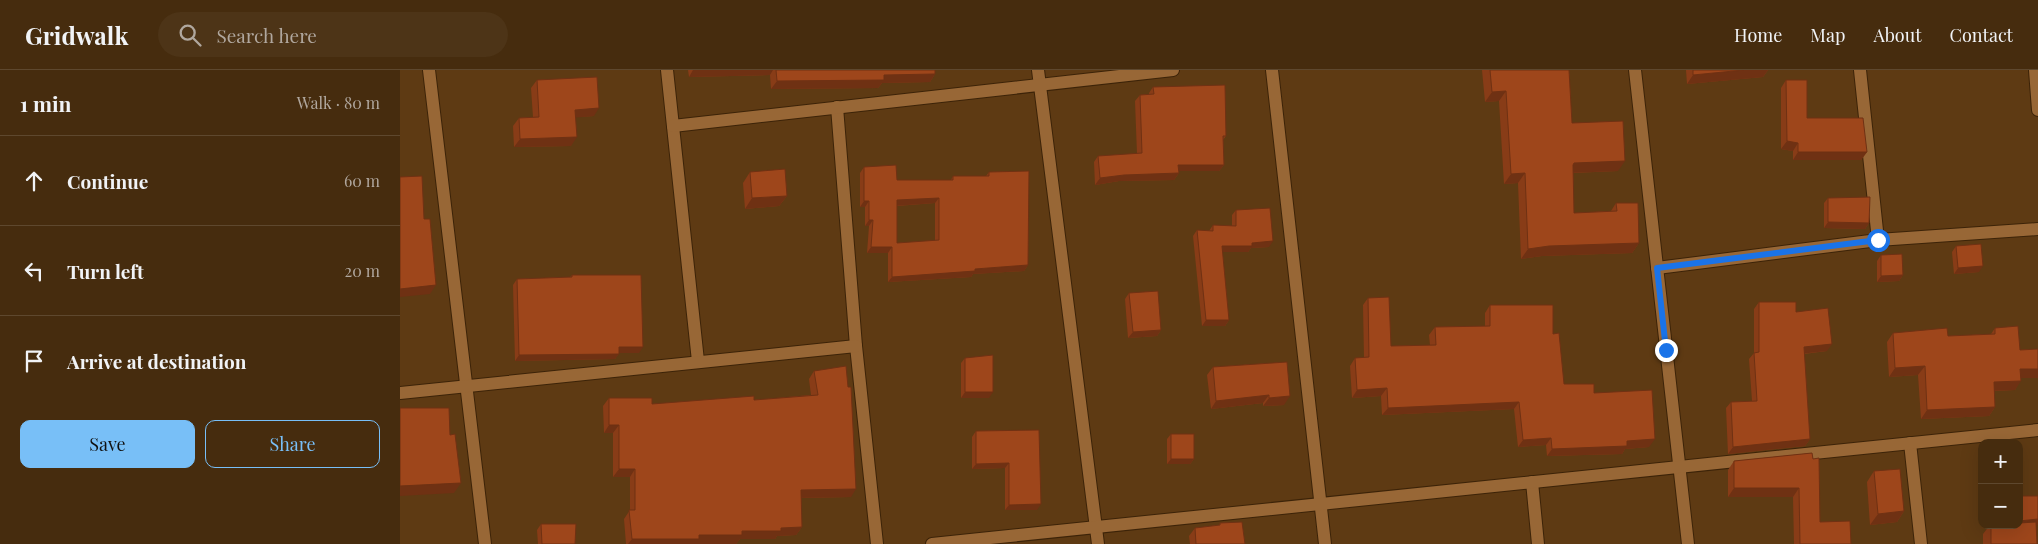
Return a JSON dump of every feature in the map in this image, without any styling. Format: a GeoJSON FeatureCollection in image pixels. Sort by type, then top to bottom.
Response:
{"type":"FeatureCollection","features":[{"type":"Feature","properties":{"kind":"street"},"geometry":{"type":"LineString","coordinates":[[429,70],[485,544]]}},
{"type":"Feature","properties":{"kind":"street"},"geometry":{"type":"LineString","coordinates":[[667,70],[698,361]]}},
{"type":"Feature","properties":{"kind":"street"},"geometry":{"type":"LineString","coordinates":[[1038,70],[1098,544]]}},
{"type":"Feature","properties":{"kind":"street"},"geometry":{"type":"LineString","coordinates":[[673,126],[1173,70]]}},
{"type":"Feature","properties":{"kind":"street"},"geometry":{"type":"LineString","coordinates":[[1272,70],[1325,544]]}},
{"type":"Feature","properties":{"kind":"street"},"geometry":{"type":"LineString","coordinates":[[1635,70],[1688,544]]}},
{"type":"Feature","properties":{"kind":"street"},"geometry":{"type":"LineString","coordinates":[[1860,70],[1878,240]]}},
{"type":"Feature","properties":{"kind":"street"},"geometry":{"type":"LineString","coordinates":[[2035,70],[2038,110]]}},
{"type":"Feature","properties":{"kind":"street"},"geometry":{"type":"LineString","coordinates":[[837,107],[856,346],[877,544]]}},
{"type":"Feature","properties":{"kind":"street"},"geometry":{"type":"LineString","coordinates":[[1657,268],[1878,240],[2038,229]]}},
{"type":"Feature","properties":{"kind":"street"},"geometry":{"type":"LineString","coordinates":[[400,393],[466,384],[856,346]]}},
{"type":"Feature","properties":{"kind":"street"},"geometry":{"type":"LineString","coordinates":[[932,544],[2038,430]]}},
{"type":"Feature","properties":{"kind":"street"},"geometry":{"type":"LineString","coordinates":[[1910,443],[1921,544]]}},
{"type":"Feature","properties":{"kind":"street"},"geometry":{"type":"LineString","coordinates":[[1532,482],[1538,544]]}},
{"type":"Feature","properties":{"kind":"building"},"geometry":{"type":"Polygon","coordinates":[[[776,70],[935,70],[935,74],[884,75],[884,80],[777,81],[776,70]]]}},
{"type":"Feature","properties":{"kind":"building"},"geometry":{"type":"Polygon","coordinates":[[[1490,70],[1569,70],[1572,123],[1623,121],[1625,161],[1574,163],[1574,213],[1617,211],[1616,203],[1638,203],[1639,243],[1549,246],[1528,249],[1525,173],[1511,174],[1506,91],[1492,92],[1490,70]]]}},
{"type":"Feature","properties":{"kind":"building"},"geometry":{"type":"Polygon","coordinates":[[[1693,70],[1744,70],[1693,75],[1693,70]]]}},
{"type":"Feature","properties":{"kind":"building"},"geometry":{"type":"Polygon","coordinates":[[[597,77],[599,108],[575,110],[577,137],[520,139],[519,118],[539,117],[537,80],[597,77]]]}},
{"type":"Feature","properties":{"kind":"building"},"geometry":{"type":"Polygon","coordinates":[[[1786,80],[1807,80],[1807,118],[1863,118],[1867,152],[1798,152],[1798,143],[1787,141],[1786,80]]]}},
{"type":"Feature","properties":{"kind":"building"},"geometry":{"type":"Polygon","coordinates":[[[1225,85],[1226,136],[1223,136],[1224,165],[1178,165],[1179,173],[1100,178],[1098,156],[1142,153],[1140,95],[1154,94],[1153,87],[1225,85]]]}},
{"type":"Feature","properties":{"kind":"building"},"geometry":{"type":"Polygon","coordinates":[[[896,165],[897,180],[953,180],[953,176],[989,176],[989,172],[1029,171],[1028,265],[892,277],[892,247],[871,247],[873,220],[869,220],[869,201],[864,201],[864,167],[896,165]],[[939,198],[897,200],[897,243],[939,240],[939,198]]]}},
{"type":"Feature","properties":{"kind":"building"},"geometry":{"type":"Polygon","coordinates":[[[785,169],[787,196],[752,198],[750,172],[785,169]]]}},
{"type":"Feature","properties":{"kind":"building"},"geometry":{"type":"Polygon","coordinates":[[[422,176],[424,219],[430,219],[436,285],[400,289],[400,177],[422,176]]]}},
{"type":"Feature","properties":{"kind":"building"},"geometry":{"type":"Polygon","coordinates":[[[1870,197],[1869,223],[1828,222],[1828,198],[1870,197]]]}},
{"type":"Feature","properties":{"kind":"building"},"geometry":{"type":"Polygon","coordinates":[[[1270,208],[1273,241],[1252,243],[1252,246],[1222,246],[1229,320],[1206,320],[1197,230],[1213,231],[1213,225],[1236,226],[1236,210],[1270,208]]]}},
{"type":"Feature","properties":{"kind":"building"},"geometry":{"type":"Polygon","coordinates":[[[1981,244],[1983,266],[1958,268],[1956,246],[1981,244]]]}},
{"type":"Feature","properties":{"kind":"building"},"geometry":{"type":"Polygon","coordinates":[[[1902,254],[1903,275],[1881,276],[1881,255],[1902,254]]]}},
{"type":"Feature","properties":{"kind":"building"},"geometry":{"type":"Polygon","coordinates":[[[572,275],[641,275],[643,347],[619,347],[619,354],[519,355],[517,279],[572,277],[572,275]]]}},
{"type":"Feature","properties":{"kind":"building"},"geometry":{"type":"Polygon","coordinates":[[[1158,291],[1161,330],[1133,332],[1129,293],[1158,291]]]}},
{"type":"Feature","properties":{"kind":"building"},"geometry":{"type":"Polygon","coordinates":[[[1389,297],[1391,346],[1436,345],[1435,327],[1490,326],[1490,305],[1553,305],[1553,334],[1559,333],[1564,384],[1594,384],[1594,393],[1652,390],[1655,439],[1627,441],[1627,446],[1552,449],[1551,438],[1523,440],[1519,402],[1388,408],[1387,388],[1357,390],[1355,358],[1369,357],[1368,298],[1389,297]]]}},
{"type":"Feature","properties":{"kind":"building"},"geometry":{"type":"Polygon","coordinates":[[[1759,302],[1796,302],[1796,312],[1828,308],[1832,344],[1804,347],[1810,439],[1733,447],[1731,402],[1757,401],[1754,353],[1759,352],[1759,302]]]}},
{"type":"Feature","properties":{"kind":"building"},"geometry":{"type":"Polygon","coordinates":[[[2018,326],[2020,350],[2038,349],[2038,369],[2020,369],[2021,381],[1994,382],[1995,407],[1927,410],[1925,366],[1895,368],[1893,333],[1947,328],[1948,336],[1995,334],[1995,328],[2018,326]]]}},
{"type":"Feature","properties":{"kind":"building"},"geometry":{"type":"Polygon","coordinates":[[[993,355],[993,392],[965,392],[965,358],[993,355]]]}},
{"type":"Feature","properties":{"kind":"building"},"geometry":{"type":"Polygon","coordinates":[[[1287,362],[1290,396],[1269,398],[1269,395],[1216,401],[1213,367],[1287,362]]]}},
{"type":"Feature","properties":{"kind":"building"},"geometry":{"type":"Polygon","coordinates":[[[846,366],[848,387],[851,387],[856,489],[801,490],[802,527],[781,528],[781,531],[742,531],[742,535],[699,535],[699,539],[632,539],[629,510],[635,510],[635,469],[619,469],[619,425],[609,425],[609,398],[652,398],[652,404],[754,396],[754,400],[818,395],[814,371],[846,366]]]}},
{"type":"Feature","properties":{"kind":"building"},"geometry":{"type":"Polygon","coordinates":[[[400,408],[449,408],[450,435],[455,434],[461,483],[400,486],[400,408]]]}},
{"type":"Feature","properties":{"kind":"building"},"geometry":{"type":"Polygon","coordinates":[[[1039,430],[1041,504],[1009,505],[1009,463],[976,464],[976,431],[1039,430]]]}},
{"type":"Feature","properties":{"kind":"building"},"geometry":{"type":"Polygon","coordinates":[[[1171,434],[1194,434],[1194,459],[1171,459],[1171,434]]]}},
{"type":"Feature","properties":{"kind":"building"},"geometry":{"type":"Polygon","coordinates":[[[1812,453],[1813,459],[1819,458],[1820,522],[1850,521],[1851,544],[1800,544],[1799,488],[1734,488],[1734,461],[1812,453]]]}},
{"type":"Feature","properties":{"kind":"building"},"geometry":{"type":"Polygon","coordinates":[[[1900,469],[1904,511],[1878,514],[1874,471],[1900,469]]]}},
{"type":"Feature","properties":{"kind":"building"},"geometry":{"type":"Polygon","coordinates":[[[2023,496],[2038,496],[2038,519],[2023,521],[2023,496]]]}},
{"type":"Feature","properties":{"kind":"building"},"geometry":{"type":"Polygon","coordinates":[[[1242,522],[1245,544],[1196,544],[1195,528],[1220,525],[1220,523],[1242,522]]]}},
{"type":"Feature","properties":{"kind":"building"},"geometry":{"type":"Polygon","coordinates":[[[2036,522],[2037,544],[1991,544],[1991,529],[2023,529],[2023,523],[2036,522]]]}},
{"type":"Feature","properties":{"kind":"building"},"geometry":{"type":"Polygon","coordinates":[[[541,524],[576,524],[575,544],[542,544],[541,524]]]}},
{"type":"Feature","properties":{"kind":"route"},"geometry":{"type":"LineString","coordinates":[[1666,350],[1657,268],[1878,240]]}}]}
